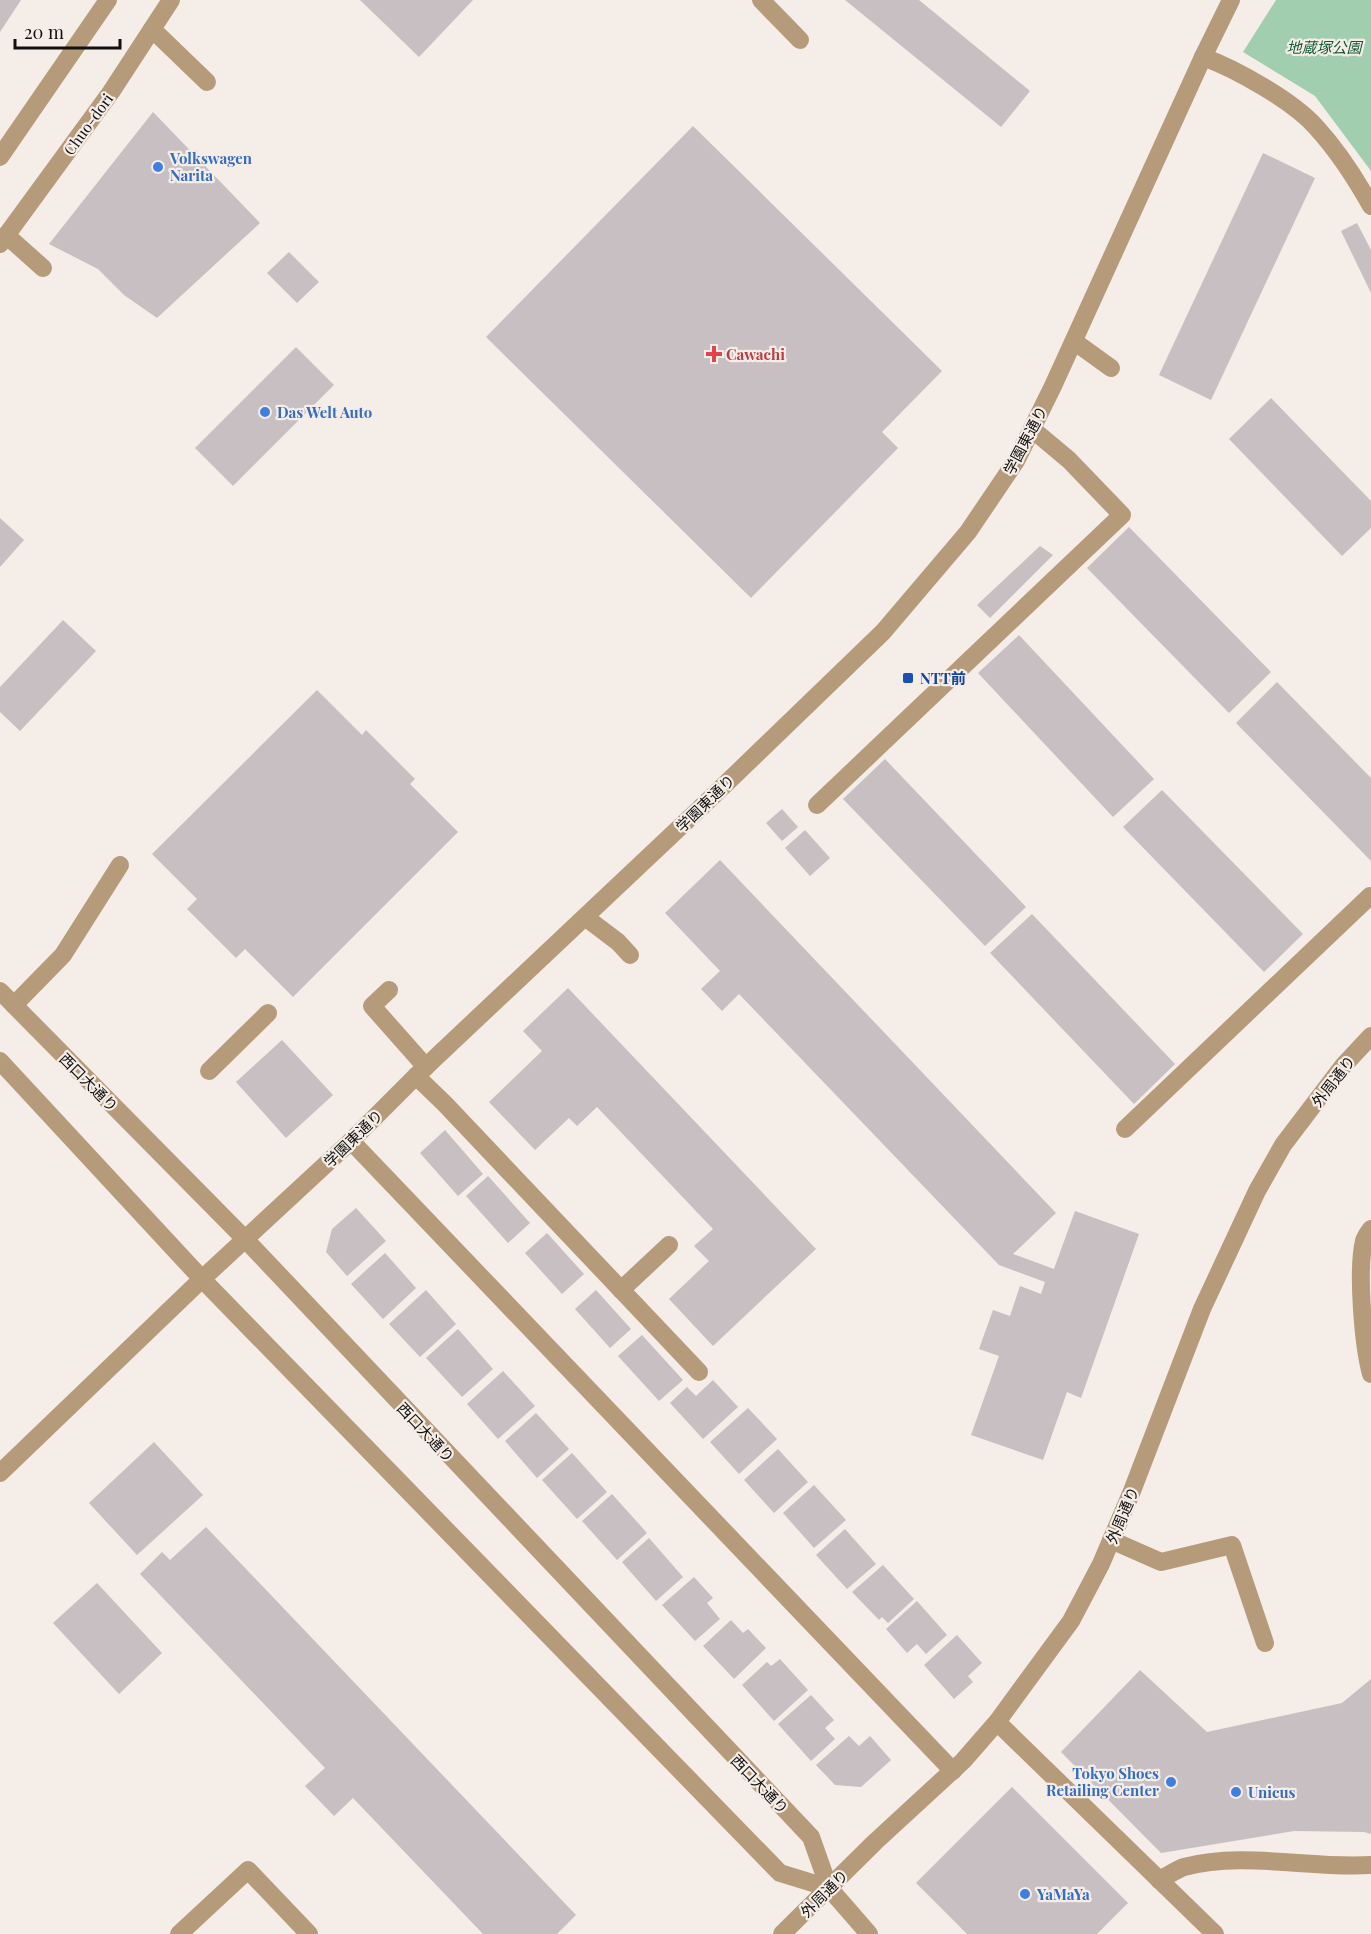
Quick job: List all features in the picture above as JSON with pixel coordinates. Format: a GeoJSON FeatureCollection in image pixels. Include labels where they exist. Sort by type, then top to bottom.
{"type":"FeatureCollection","features":[{"type":"Feature","properties":{"kind":"street"},"geometry":{"type":"LineString","coordinates":[[0,157],[108,0]]}},
{"type":"Feature","properties":{"kind":"street","name":"Chuo-dori"},"geometry":{"type":"LineString","coordinates":[[3,239],[111,92],[171,0]]}},
{"type":"Feature","properties":{"kind":"street"},"geometry":{"type":"LineString","coordinates":[[761,0],[800,40]]}},
{"type":"Feature","properties":{"kind":"street","name":"学園東通り"},"geometry":{"type":"LineString","coordinates":[[0,1473],[883,632],[968,532],[1016,461],[1032,429],[1075,342],[1203,57],[1231,0]]}},
{"type":"Feature","properties":{"kind":"street"},"geometry":{"type":"LineString","coordinates":[[152,29],[207,82]]}},
{"type":"Feature","properties":{"kind":"street"},"geometry":{"type":"LineString","coordinates":[[1203,57],[1223,64],[1291,104],[1315,125],[1370,201]]}},
{"type":"Feature","properties":{"kind":"street"},"geometry":{"type":"LineString","coordinates":[[3,239],[43,268]]}},
{"type":"Feature","properties":{"kind":"street"},"geometry":{"type":"LineString","coordinates":[[1075,342],[1111,368]]}},
{"type":"Feature","properties":{"kind":"street"},"geometry":{"type":"LineString","coordinates":[[817,805],[1122,515],[1069,460],[1032,429]]}},
{"type":"Feature","properties":{"kind":"street"},"geometry":{"type":"LineString","coordinates":[[14,1005],[63,955],[120,865]]}},
{"type":"Feature","properties":{"kind":"street"},"geometry":{"type":"LineString","coordinates":[[1125,1130],[1370,896]]}},
{"type":"Feature","properties":{"kind":"street"},"geometry":{"type":"LineString","coordinates":[[585,917],[618,942],[630,955]]}},
{"type":"Feature","properties":{"kind":"street"},"geometry":{"type":"LineString","coordinates":[[389,990],[372,1006],[445,1104],[699,1372]]}},
{"type":"Feature","properties":{"kind":"street","name":"西口大通り"},"geometry":{"type":"LineString","coordinates":[[0,991],[245,1239],[811,1837],[829,1888],[868,1934]]}},
{"type":"Feature","properties":{"kind":"street"},"geometry":{"type":"LineString","coordinates":[[209,1071],[268,1013]]}},
{"type":"Feature","properties":{"kind":"street","name":"外周通り"},"geometry":{"type":"LineString","coordinates":[[782,1934],[875,1842],[953,1771],[997,1722],[1071,1621],[1111,1540],[1202,1309],[1257,1191],[1283,1145],[1343,1066],[1371,1036]]}},
{"type":"Feature","properties":{"kind":"street"},"geometry":{"type":"LineString","coordinates":[[0,1061],[202,1279],[780,1872],[829,1888]]}},
{"type":"Feature","properties":{"kind":"street"},"geometry":{"type":"LineString","coordinates":[[351,1141],[953,1771]]}},
{"type":"Feature","properties":{"kind":"street"},"geometry":{"type":"LineString","coordinates":[[1371,1229],[1364,1239],[1362,1277],[1366,1355],[1371,1374]]}},
{"type":"Feature","properties":{"kind":"street"},"geometry":{"type":"LineString","coordinates":[[621,1290],[669,1245]]}},
{"type":"Feature","properties":{"kind":"street"},"geometry":{"type":"LineString","coordinates":[[1111,1540],[1161,1562],[1232,1545],[1265,1643]]}},
{"type":"Feature","properties":{"kind":"street"},"geometry":{"type":"LineString","coordinates":[[997,1722],[1215,1934]]}},
{"type":"Feature","properties":{"kind":"street"},"geometry":{"type":"LineString","coordinates":[[1159,1880],[1183,1868],[1237,1860],[1371,1865]]}},
{"type":"Feature","properties":{"kind":"street"},"geometry":{"type":"LineString","coordinates":[[179,1934],[248,1869],[309,1934]]}},
{"type":"Feature","properties":{"kind":"green space","name":"地蔵塚公園"},"geometry":{"type":"Polygon","coordinates":[[[1276,0],[1371,0],[1371,171],[1315,96],[1243,52],[1276,0]]]}},
{"type":"Feature","properties":{"kind":"building"},"geometry":{"type":"Polygon","coordinates":[[[0,0],[21,0],[0,32],[0,0]]]}},
{"type":"Feature","properties":{"kind":"building"},"geometry":{"type":"Polygon","coordinates":[[[360,0],[473,0],[419,57],[360,0]]]}},
{"type":"Feature","properties":{"kind":"building"},"geometry":{"type":"Polygon","coordinates":[[[845,0],[919,0],[1030,91],[1001,127],[845,0]]]}},
{"type":"Feature","properties":{"kind":"building","name":"Volkswagen Narita"},"geometry":{"type":"Polygon","coordinates":[[[153,112],[260,223],[157,318],[124,295],[98,269],[49,244],[153,112]]]}},
{"type":"Feature","properties":{"kind":"building","name":"Cawachi"},"geometry":{"type":"Polygon","coordinates":[[[693,126],[942,371],[882,432],[898,448],[751,598],[486,337],[693,126]]]}},
{"type":"Feature","properties":{"kind":"building"},"geometry":{"type":"Polygon","coordinates":[[[1263,153],[1315,178],[1211,400],[1159,375],[1263,153]]]}},
{"type":"Feature","properties":{"kind":"building"},"geometry":{"type":"Polygon","coordinates":[[[1357,223],[1371,250],[1371,293],[1341,231],[1357,223]]]}},
{"type":"Feature","properties":{"kind":"building"},"geometry":{"type":"Polygon","coordinates":[[[289,252],[319,282],[297,303],[267,273],[289,252]]]}},
{"type":"Feature","properties":{"kind":"building"},"geometry":{"type":"Polygon","coordinates":[[[296,347],[334,385],[233,486],[195,448],[296,347]]]}},
{"type":"Feature","properties":{"kind":"building"},"geometry":{"type":"Polygon","coordinates":[[[1271,398],[1371,501],[1371,528],[1342,556],[1229,439],[1271,398]]]}},
{"type":"Feature","properties":{"kind":"building"},"geometry":{"type":"Polygon","coordinates":[[[0,518],[24,540],[0,567],[0,518]]]}},
{"type":"Feature","properties":{"kind":"building"},"geometry":{"type":"Polygon","coordinates":[[[1129,527],[1271,672],[1229,713],[1087,568],[1129,527]]]}},
{"type":"Feature","properties":{"kind":"building"},"geometry":{"type":"Polygon","coordinates":[[[1040,546],[1053,555],[990,618],[977,605],[1040,546]]]}},
{"type":"Feature","properties":{"kind":"building"},"geometry":{"type":"Polygon","coordinates":[[[63,620],[96,651],[20,731],[0,712],[0,687],[63,620]]]}},
{"type":"Feature","properties":{"kind":"building"},"geometry":{"type":"Polygon","coordinates":[[[1019,635],[1154,779],[1113,817],[978,673],[1019,635]]]}},
{"type":"Feature","properties":{"kind":"building"},"geometry":{"type":"Polygon","coordinates":[[[1277,682],[1371,778],[1371,861],[1236,723],[1277,682]]]}},
{"type":"Feature","properties":{"kind":"building"},"geometry":{"type":"Polygon","coordinates":[[[317,690],[362,735],[366,730],[415,779],[410,784],[458,832],[293,997],[245,949],[236,958],[187,909],[197,899],[152,854],[317,690]]]}},
{"type":"Feature","properties":{"kind":"building"},"geometry":{"type":"Polygon","coordinates":[[[885,759],[1026,907],[985,946],[843,799],[885,759]]]}},
{"type":"Feature","properties":{"kind":"building"},"geometry":{"type":"Polygon","coordinates":[[[1162,790],[1303,934],[1264,972],[1123,827],[1162,790]]]}},
{"type":"Feature","properties":{"kind":"building"},"geometry":{"type":"Polygon","coordinates":[[[782,809],[798,827],[782,841],[766,823],[782,809]]]}},
{"type":"Feature","properties":{"kind":"building"},"geometry":{"type":"Polygon","coordinates":[[[805,830],[830,858],[810,876],[785,848],[805,830]]]}},
{"type":"Feature","properties":{"kind":"building"},"geometry":{"type":"Polygon","coordinates":[[[720,860],[1056,1213],[1013,1254],[1054,1269],[1075,1211],[1139,1234],[1081,1398],[1067,1392],[1043,1460],[971,1435],[999,1356],[979,1349],[993,1310],[1010,1316],[1020,1286],[1041,1294],[1045,1282],[999,1265],[739,994],[722,1011],[701,989],[720,971],[665,913],[720,860]]]}},
{"type":"Feature","properties":{"kind":"building"},"geometry":{"type":"Polygon","coordinates":[[[1032,914],[1175,1064],[1134,1104],[990,953],[1032,914]]]}},
{"type":"Feature","properties":{"kind":"building"},"geometry":{"type":"Polygon","coordinates":[[[568,988],[816,1249],[713,1346],[669,1299],[709,1261],[694,1246],[713,1229],[597,1107],[577,1126],[569,1118],[535,1150],[489,1102],[542,1051],[523,1031],[568,988]]]}},
{"type":"Feature","properties":{"kind":"building"},"geometry":{"type":"Polygon","coordinates":[[[282,1040],[333,1095],[286,1138],[236,1082],[282,1040]]]}},
{"type":"Feature","properties":{"kind":"building"},"geometry":{"type":"Polygon","coordinates":[[[445,1130],[483,1174],[458,1196],[420,1153],[445,1130]]]}},
{"type":"Feature","properties":{"kind":"building"},"geometry":{"type":"Polygon","coordinates":[[[488,1176],[530,1223],[508,1243],[466,1196],[488,1176]]]}},
{"type":"Feature","properties":{"kind":"building"},"geometry":{"type":"Polygon","coordinates":[[[356,1208],[386,1241],[347,1276],[326,1252],[332,1229],[356,1208]]]}},
{"type":"Feature","properties":{"kind":"building"},"geometry":{"type":"Polygon","coordinates":[[[547,1233],[584,1274],[562,1294],[525,1253],[547,1233]]]}},
{"type":"Feature","properties":{"kind":"building"},"geometry":{"type":"Polygon","coordinates":[[[385,1253],[416,1288],[383,1319],[351,1284],[385,1253]]]}},
{"type":"Feature","properties":{"kind":"building"},"geometry":{"type":"Polygon","coordinates":[[[426,1290],[456,1324],[420,1357],[389,1324],[426,1290]]]}},
{"type":"Feature","properties":{"kind":"building"},"geometry":{"type":"Polygon","coordinates":[[[596,1290],[631,1329],[610,1348],[575,1309],[596,1290]]]}},
{"type":"Feature","properties":{"kind":"building"},"geometry":{"type":"Polygon","coordinates":[[[458,1329],[493,1369],[462,1397],[426,1358],[458,1329]]]}},
{"type":"Feature","properties":{"kind":"building"},"geometry":{"type":"Polygon","coordinates":[[[642,1335],[683,1380],[659,1401],[618,1356],[642,1335]]]}},
{"type":"Feature","properties":{"kind":"building"},"geometry":{"type":"Polygon","coordinates":[[[503,1371],[535,1406],[498,1439],[467,1404],[503,1371]]]}},
{"type":"Feature","properties":{"kind":"building"},"geometry":{"type":"Polygon","coordinates":[[[713,1380],[738,1407],[703,1439],[670,1403],[687,1387],[696,1396],[713,1380]]]}},
{"type":"Feature","properties":{"kind":"building"},"geometry":{"type":"Polygon","coordinates":[[[748,1408],[777,1439],[739,1474],[710,1442],[748,1408]]]}},
{"type":"Feature","properties":{"kind":"building"},"geometry":{"type":"Polygon","coordinates":[[[536,1413],[569,1449],[537,1478],[505,1441],[536,1413]]]}},
{"type":"Feature","properties":{"kind":"building"},"geometry":{"type":"Polygon","coordinates":[[[154,1442],[203,1495],[137,1555],[89,1503],[154,1442]]]}},
{"type":"Feature","properties":{"kind":"building"},"geometry":{"type":"Polygon","coordinates":[[[778,1449],[808,1482],[774,1513],[744,1480],[778,1449]]]}},
{"type":"Feature","properties":{"kind":"building"},"geometry":{"type":"Polygon","coordinates":[[[572,1453],[607,1492],[577,1519],[542,1480],[572,1453]]]}},
{"type":"Feature","properties":{"kind":"building"},"geometry":{"type":"Polygon","coordinates":[[[814,1485],[846,1520],[814,1548],[783,1513],[814,1485]]]}},
{"type":"Feature","properties":{"kind":"building"},"geometry":{"type":"Polygon","coordinates":[[[612,1494],[647,1533],[617,1560],[582,1521],[612,1494]]]}},
{"type":"Feature","properties":{"kind":"building"},"geometry":{"type":"Polygon","coordinates":[[[206,1527],[576,1915],[557,1934],[483,1934],[353,1798],[334,1816],[305,1786],[325,1768],[140,1574],[162,1552],[170,1560],[206,1527]]]}},
{"type":"Feature","properties":{"kind":"building"},"geometry":{"type":"Polygon","coordinates":[[[845,1529],[876,1564],[847,1589],[816,1555],[845,1529]]]}},
{"type":"Feature","properties":{"kind":"building"},"geometry":{"type":"Polygon","coordinates":[[[649,1538],[683,1577],[656,1601],[622,1562],[649,1538]]]}},
{"type":"Feature","properties":{"kind":"building"},"geometry":{"type":"Polygon","coordinates":[[[883,1565],[914,1599],[888,1623],[882,1617],[879,1620],[852,1592],[883,1565]]]}},
{"type":"Feature","properties":{"kind":"building"},"geometry":{"type":"Polygon","coordinates":[[[694,1577],[713,1598],[707,1603],[720,1619],[695,1641],[662,1605],[694,1577]]]}},
{"type":"Feature","properties":{"kind":"building"},"geometry":{"type":"Polygon","coordinates":[[[97,1583],[162,1653],[119,1694],[53,1623],[97,1583]]]}},
{"type":"Feature","properties":{"kind":"building"},"geometry":{"type":"Polygon","coordinates":[[[917,1601],[947,1635],[926,1654],[917,1644],[907,1653],[886,1629],[917,1601]]]}},
{"type":"Feature","properties":{"kind":"building"},"geometry":{"type":"Polygon","coordinates":[[[731,1620],[743,1633],[748,1629],[766,1648],[734,1679],[703,1646],[731,1620]]]}},
{"type":"Feature","properties":{"kind":"building"},"geometry":{"type":"Polygon","coordinates":[[[957,1635],[982,1663],[968,1676],[973,1682],[954,1699],[924,1665],[957,1635]]]}},
{"type":"Feature","properties":{"kind":"building"},"geometry":{"type":"Polygon","coordinates":[[[780,1659],[808,1690],[774,1721],[742,1685],[767,1662],[771,1666],[780,1659]]]}},
{"type":"Feature","properties":{"kind":"building","name":"Unicus"},"geometry":{"type":"Polygon","coordinates":[[[1140,1670],[1207,1732],[1342,1703],[1371,1679],[1371,1834],[1294,1831],[1161,1853],[1061,1752],[1140,1670]]]}},
{"type":"Feature","properties":{"kind":"building"},"geometry":{"type":"Polygon","coordinates":[[[811,1695],[834,1720],[825,1728],[835,1739],[811,1761],[778,1724],[811,1695]]]}},
{"type":"Feature","properties":{"kind":"building"},"geometry":{"type":"Polygon","coordinates":[[[849,1736],[859,1746],[870,1736],[891,1760],[861,1787],[835,1785],[816,1765],[849,1736]]]}},
{"type":"Feature","properties":{"kind":"building"},"geometry":{"type":"Polygon","coordinates":[[[1012,1787],[1128,1903],[1097,1934],[967,1934],[916,1883],[1012,1787]]]}},
{"type":"Feature","properties":{"kind":"place","name":"Volkswagen Narita"},"geometry":{"type":"Point","coordinates":[158,167]}},
{"type":"Feature","properties":{"kind":"place","name":"Cawachi"},"geometry":{"type":"Point","coordinates":[714,354]}},
{"type":"Feature","properties":{"kind":"place","name":"Das Welt Auto"},"geometry":{"type":"Point","coordinates":[265,412]}},
{"type":"Feature","properties":{"kind":"place","name":"NTT前"},"geometry":{"type":"Point","coordinates":[908,678]}},
{"type":"Feature","properties":{"kind":"place","name":"Tokyo Shoes Retailing Center"},"geometry":{"type":"Point","coordinates":[1171,1782]}},
{"type":"Feature","properties":{"kind":"place","name":"Unicus"},"geometry":{"type":"Point","coordinates":[1236,1792]}},
{"type":"Feature","properties":{"kind":"place","name":"YaMaYa"},"geometry":{"type":"Point","coordinates":[1025,1894]}}]}
